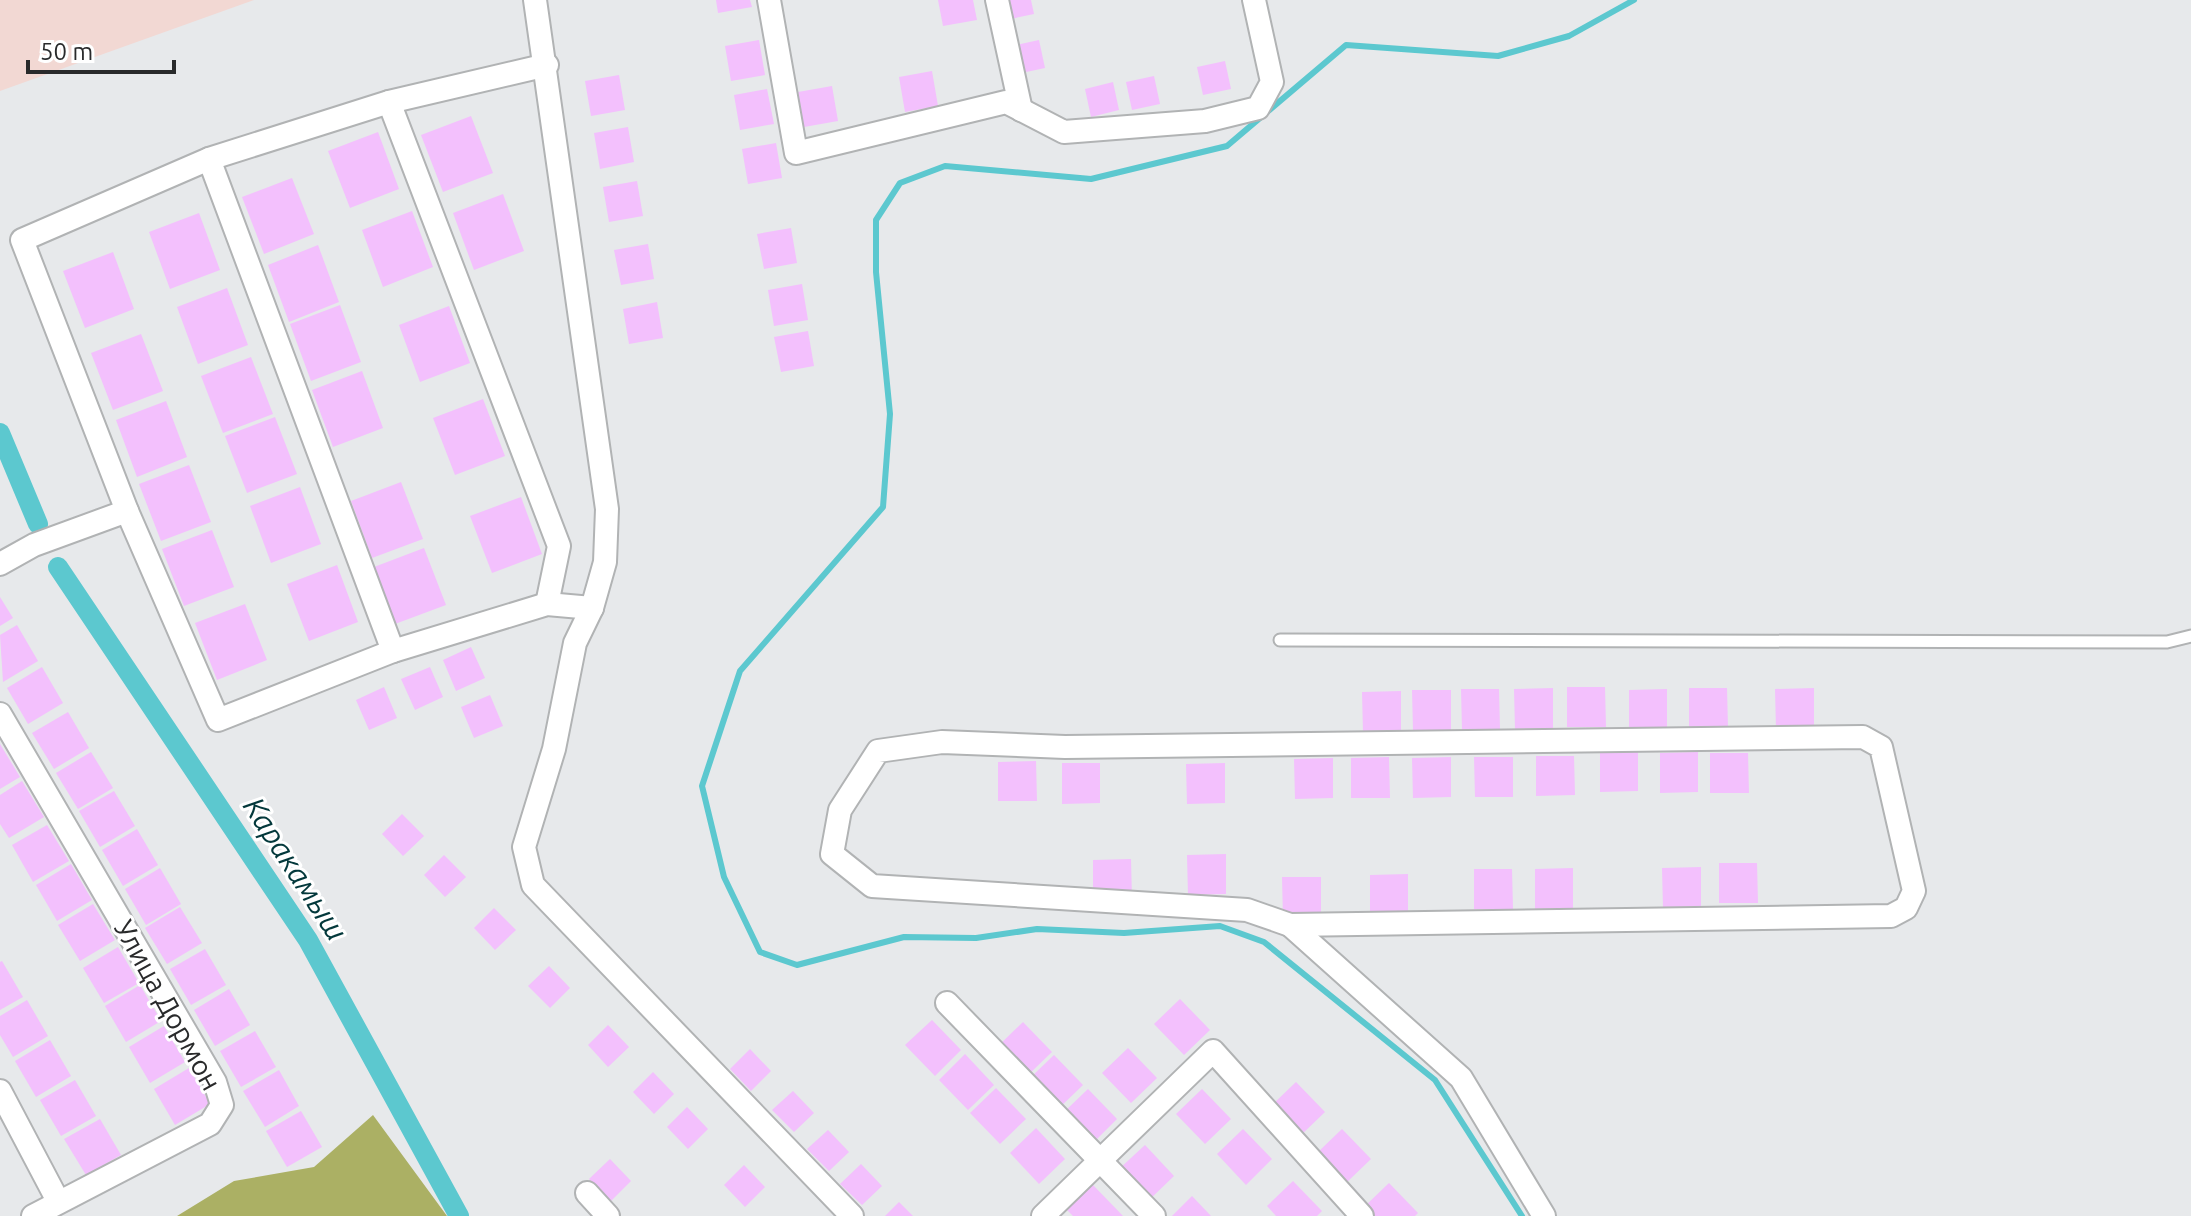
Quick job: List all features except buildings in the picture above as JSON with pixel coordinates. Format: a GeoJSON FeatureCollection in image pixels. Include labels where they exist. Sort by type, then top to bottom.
{"type":"FeatureCollection","features":[{"type":"Feature","properties":{"kind":"street"},"geometry":{"type":"LineString","coordinates":[[535,0],[547,65],[607,509],[605,562],[592,608],[575,643],[554,749],[524,847],[533,885],[852,1216]]}},
{"type":"Feature","properties":{"kind":"street"},"geometry":{"type":"LineString","coordinates":[[769,0],[796,153],[1006,102],[1064,132],[1205,121],[1258,108],[1272,82],[1254,0]]}},
{"type":"Feature","properties":{"kind":"street"},"geometry":{"type":"LineString","coordinates":[[997,0],[1021,110]]}},
{"type":"Feature","properties":{"kind":"street"},"geometry":{"type":"LineString","coordinates":[[547,65],[389,102],[209,159],[22,240],[127,511],[218,720],[393,651],[547,604],[592,608]]}},
{"type":"Feature","properties":{"kind":"street"},"geometry":{"type":"LineString","coordinates":[[389,102],[559,546],[547,604]]}},
{"type":"Feature","properties":{"kind":"street"},"geometry":{"type":"LineString","coordinates":[[209,159],[393,651]]}},
{"type":"Feature","properties":{"kind":"street"},"geometry":{"type":"LineString","coordinates":[[0,564],[34,545],[127,511]]}},
{"type":"Feature","properties":{"kind":"street","name":"Улица Дормон"},"geometry":{"type":"LineString","coordinates":[[0,714],[215,1082],[222,1105],[210,1124],[33,1216]]}},
{"type":"Feature","properties":{"kind":"street"},"geometry":{"type":"LineString","coordinates":[[1290,925],[1891,916],[1906,908],[1914,891],[1881,747],[1863,737],[1065,747],[942,742],[878,751],[840,810],[832,854],[872,886],[1247,910],[1290,925],[1461,1078],[1544,1216]]}},
{"type":"Feature","properties":{"kind":"street"},"geometry":{"type":"LineString","coordinates":[[947,1003],[1154,1216]]}},
{"type":"Feature","properties":{"kind":"street"},"geometry":{"type":"LineString","coordinates":[[1043,1216],[1213,1051],[1362,1216]]}},
{"type":"Feature","properties":{"kind":"street"},"geometry":{"type":"LineString","coordinates":[[0,1091],[58,1201]]}},
{"type":"Feature","properties":{"kind":"street"},"geometry":{"type":"LineString","coordinates":[[587,1193],[608,1216]]}},
{"type":"Feature","properties":{"kind":"lane"},"geometry":{"type":"LineString","coordinates":[[1280,640],[2167,642],[2191,636]]}},
{"type":"Feature","properties":{"kind":"shaded area"},"geometry":{"type":"Polygon","coordinates":[[[0,0],[254,0],[0,91],[0,0]]]}},
{"type":"Feature","properties":{"kind":"green space"},"geometry":{"type":"Polygon","coordinates":[[[373,1115],[447,1216],[177,1216],[234,1181],[314,1167],[373,1115]]]}},
{"type":"Feature","properties":{"kind":"waterway"},"geometry":{"type":"LineString","coordinates":[[1522,1216],[1435,1080],[1264,942],[1220,926],[1124,933],[1037,929],[976,938],[904,937],[797,965],[760,952],[724,877],[702,786],[740,671],[883,507],[890,414],[876,272],[876,220],[900,183],[945,166],[1091,179],[1227,146],[1346,45],[1498,56],[1569,36],[1634,0]]}},
{"type":"Feature","properties":{"kind":"waterway","name":"Каракамыш"},"geometry":{"type":"LineString","coordinates":[[0,433],[38,524]]}},
{"type":"Feature","properties":{"kind":"waterway","name":"Каракамыш"},"geometry":{"type":"LineString","coordinates":[[58,567],[308,940],[459,1216]]}}]}
